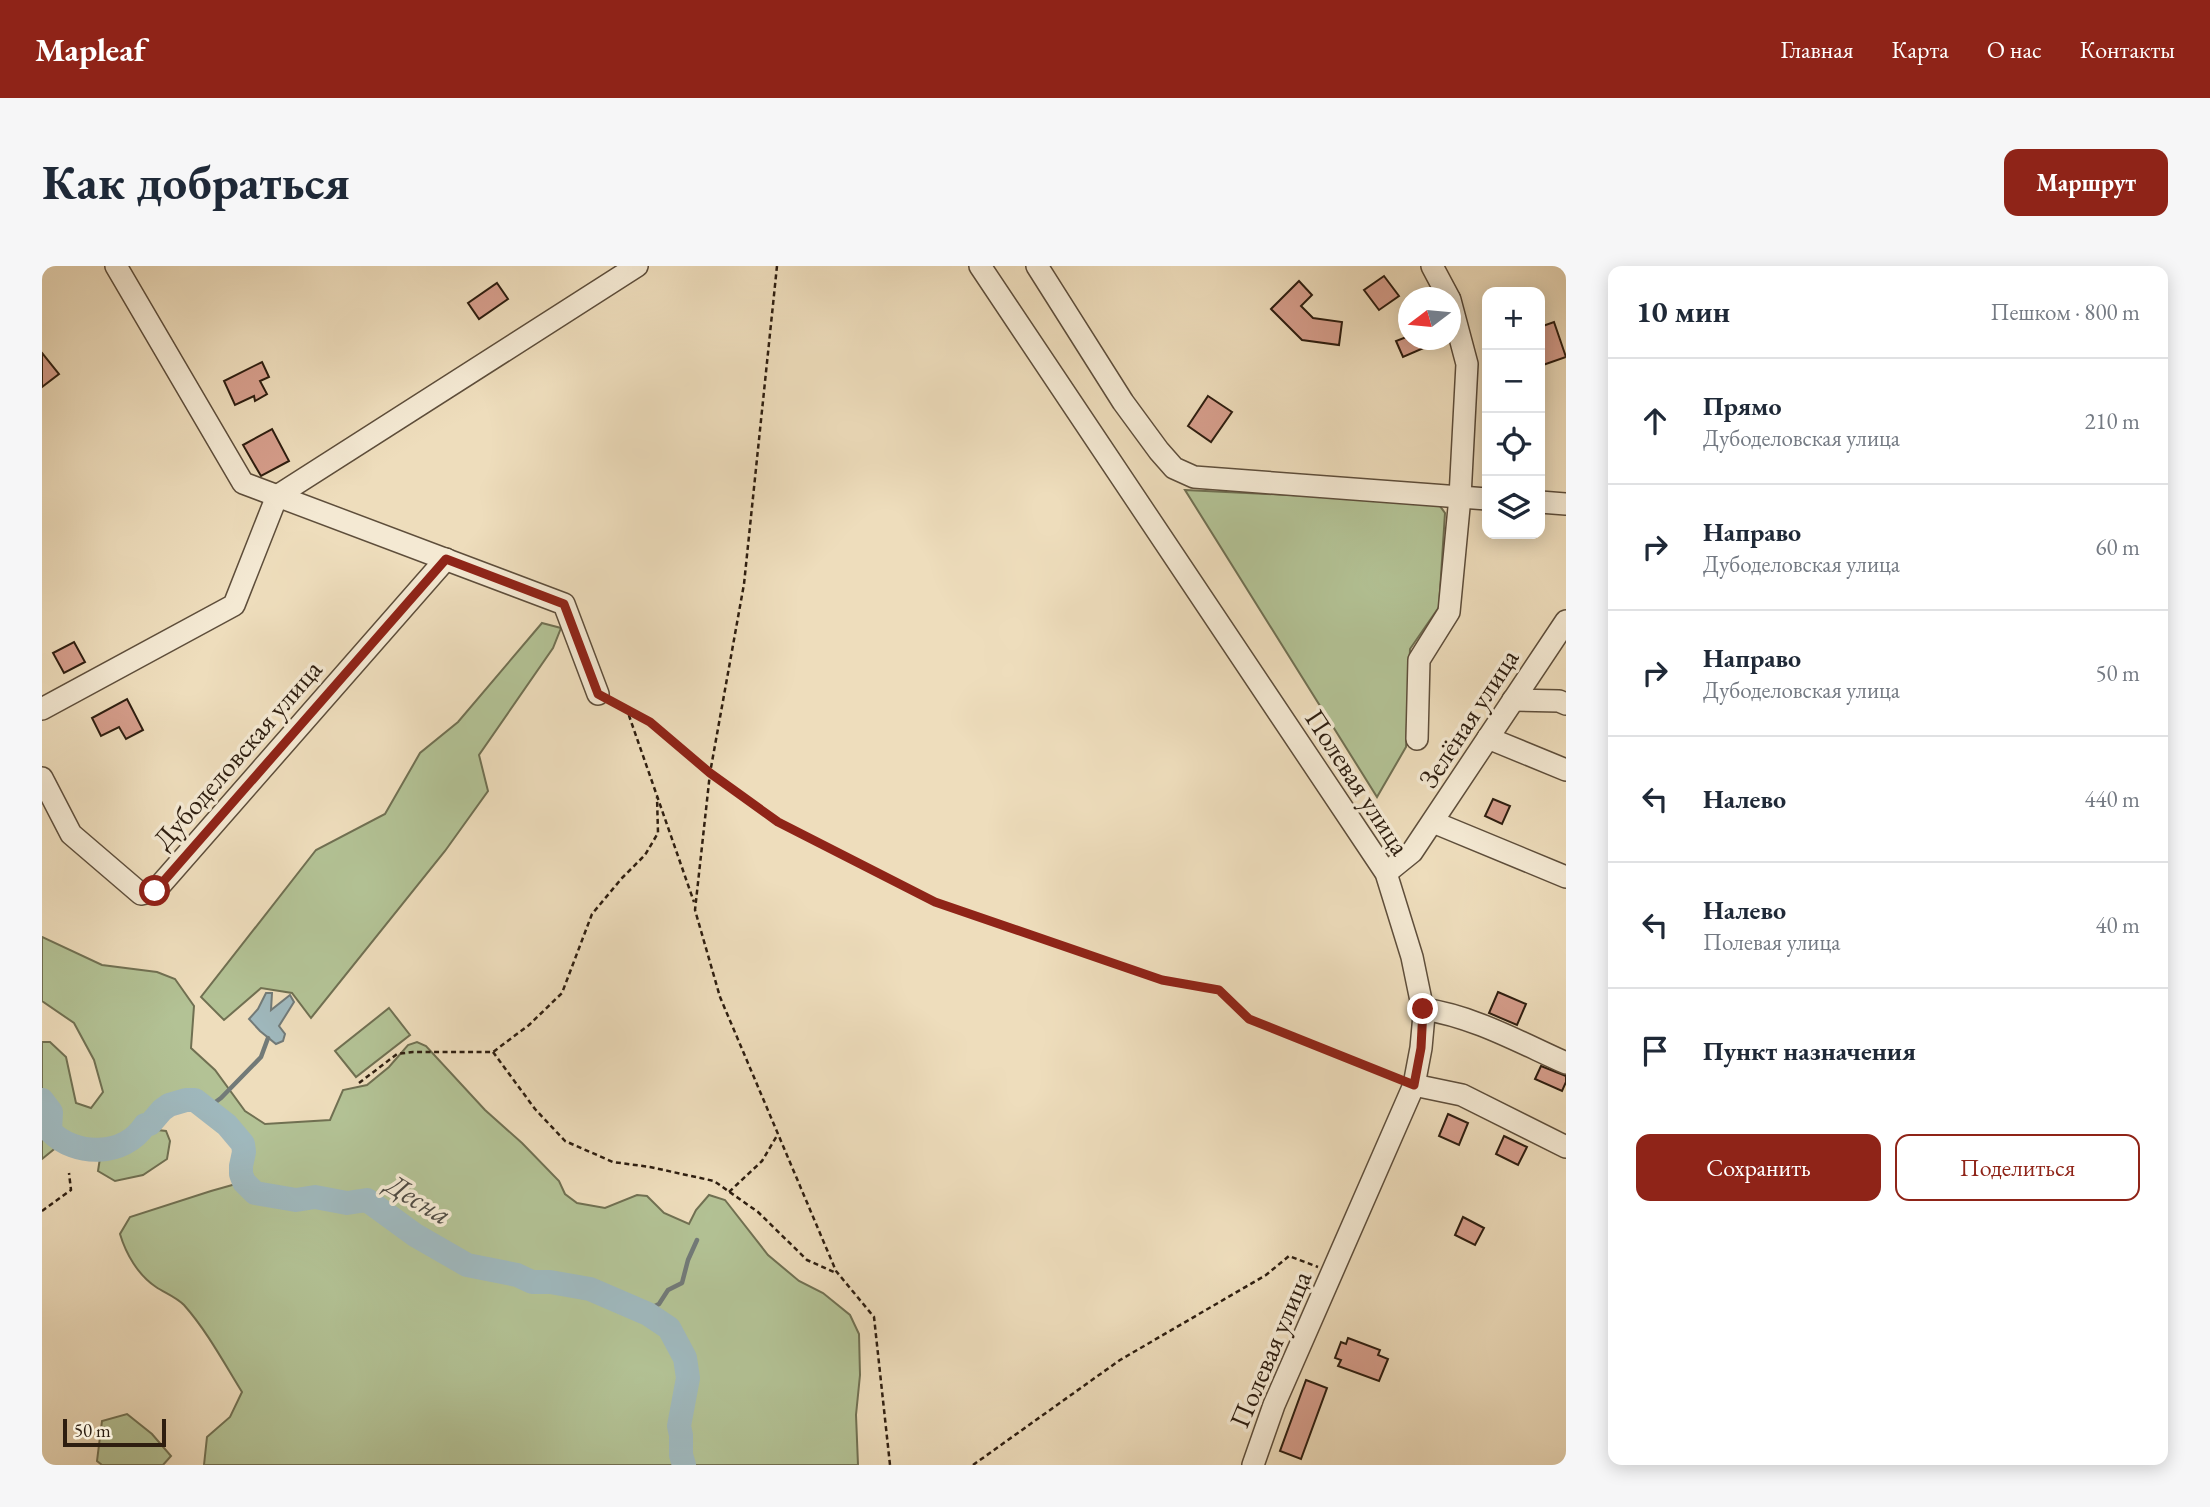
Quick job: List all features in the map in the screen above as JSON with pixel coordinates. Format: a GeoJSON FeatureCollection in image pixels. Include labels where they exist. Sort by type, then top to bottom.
{"type":"FeatureCollection","features":[{"type":"Feature","properties":{"kind":"street"},"geometry":{"type":"LineString","coordinates":[[116,266],[243,483],[564,604],[598,694]]}},
{"type":"Feature","properties":{"kind":"street"},"geometry":{"type":"LineString","coordinates":[[42,709],[234,605],[277,496],[637,266]]}},
{"type":"Feature","properties":{"kind":"street","name":"Полевая улица"},"geometry":{"type":"LineString","coordinates":[[980,266],[1386,873],[1412,957],[1423,1009],[1421,1048],[1414,1085],[1274,1405],[1254,1465]]}},
{"type":"Feature","properties":{"kind":"street"},"geometry":{"type":"LineString","coordinates":[[1037,266],[1123,402],[1158,451],[1174,468],[1194,477],[1482,499]]}},
{"type":"Feature","properties":{"kind":"street"},"geometry":{"type":"LineString","coordinates":[[1432,266],[1443,287]]}},
{"type":"Feature","properties":{"kind":"street"},"geometry":{"type":"LineString","coordinates":[[1417,739],[1419,660],[1449,612],[1460,497],[1467,364],[1461,341]]}},
{"type":"Feature","properties":{"kind":"street"},"geometry":{"type":"LineString","coordinates":[[1545,502],[1566,504]]}},
{"type":"Feature","properties":{"kind":"street","name":"Дубоделовская улица"},"geometry":{"type":"LineString","coordinates":[[42,778],[71,834],[141,894],[155,891],[446,559]]}},
{"type":"Feature","properties":{"kind":"street","name":"Зелёная улица"},"geometry":{"type":"LineString","coordinates":[[1386,873],[1412,852],[1566,621]]}},
{"type":"Feature","properties":{"kind":"street"},"geometry":{"type":"LineString","coordinates":[[1513,700],[1559,701],[1566,704]]}},
{"type":"Feature","properties":{"kind":"street"},"geometry":{"type":"LineString","coordinates":[[1488,738],[1566,770]]}},
{"type":"Feature","properties":{"kind":"street"},"geometry":{"type":"LineString","coordinates":[[1433,822],[1566,877]]}},
{"type":"Feature","properties":{"kind":"street"},"geometry":{"type":"LineString","coordinates":[[1423,1009],[1442,1012],[1467,1021],[1566,1063]]}},
{"type":"Feature","properties":{"kind":"street"},"geometry":{"type":"LineString","coordinates":[[1414,1085],[1462,1096],[1566,1147]]}},
{"type":"Feature","properties":{"kind":"path"},"geometry":{"type":"LineString","coordinates":[[778,266],[744,584],[710,773],[695,909],[720,997],[838,1273],[874,1317],[890,1465]]}},
{"type":"Feature","properties":{"kind":"path"},"geometry":{"type":"LineString","coordinates":[[598,694],[650,722],[710,773],[778,822],[935,902],[1162,980],[1219,990],[1249,1019],[1414,1085]]}},
{"type":"Feature","properties":{"kind":"path"},"geometry":{"type":"LineString","coordinates":[[626,707],[695,905]]}},
{"type":"Feature","properties":{"kind":"path"},"geometry":{"type":"LineString","coordinates":[[359,1083],[397,1054],[494,1052],[529,1025],[562,993],[592,914],[645,855],[658,833],[657,797]]}},
{"type":"Feature","properties":{"kind":"path"},"geometry":{"type":"LineString","coordinates":[[494,1052],[535,1109],[565,1141],[614,1162],[714,1181],[758,1212],[807,1260],[838,1273]]}},
{"type":"Feature","properties":{"kind":"path"},"geometry":{"type":"LineString","coordinates":[[729,1192],[762,1161],[778,1134]]}},
{"type":"Feature","properties":{"kind":"path"},"geometry":{"type":"LineString","coordinates":[[42,1211],[71,1190],[69,1172]]}},
{"type":"Feature","properties":{"kind":"path"},"geometry":{"type":"LineString","coordinates":[[973,1465],[1120,1360],[1266,1275],[1289,1256],[1332,1272]]}},
{"type":"Feature","properties":{"kind":"green space"},"geometry":{"type":"Polygon","coordinates":[[[1185,490],[1437,502],[1445,513],[1439,607],[1410,649],[1406,747],[1377,797],[1185,490]]]}},
{"type":"Feature","properties":{"kind":"green space"},"geometry":{"type":"Polygon","coordinates":[[[542,623],[561,628],[553,648],[479,755],[488,791],[445,851],[311,1018],[292,993],[261,988],[224,1020],[201,997],[316,850],[385,814],[420,753],[458,722],[542,623]]]}},
{"type":"Feature","properties":{"kind":"green space"},"geometry":{"type":"Polygon","coordinates":[[[42,937],[102,965],[157,972],[175,979],[194,1006],[191,1048],[215,1070],[245,1111],[265,1124],[330,1120],[343,1090],[367,1085],[389,1067],[408,1045],[417,1042],[426,1046],[485,1110],[559,1181],[565,1194],[577,1203],[605,1208],[637,1195],[647,1196],[664,1213],[689,1224],[696,1210],[709,1195],[725,1200],[768,1255],[799,1281],[823,1293],[850,1315],[859,1334],[860,1375],[856,1415],[858,1465],[204,1465],[207,1437],[230,1417],[242,1392],[215,1347],[181,1302],[156,1287],[138,1270],[120,1234],[130,1217],[243,1182],[243,1145],[235,1133],[215,1114],[196,1101],[186,1100],[166,1107],[136,1135],[118,1146],[96,1149],[63,1142],[42,1159],[42,1042],[50,1042],[66,1057],[76,1103],[91,1108],[103,1092],[94,1060],[74,1023],[42,1001],[42,937]]]}},
{"type":"Feature","properties":{"kind":"green space"},"geometry":{"type":"Polygon","coordinates":[[[389,1008],[410,1035],[356,1077],[335,1051],[389,1008]]]}},
{"type":"Feature","properties":{"kind":"green space"},"geometry":{"type":"Polygon","coordinates":[[[148,1129],[166,1131],[170,1141],[167,1159],[143,1175],[115,1181],[98,1171],[100,1158],[134,1145],[148,1129]]]}},
{"type":"Feature","properties":{"kind":"green space"},"geometry":{"type":"Polygon","coordinates":[[[127,1414],[152,1434],[171,1456],[163,1465],[102,1465],[97,1461],[102,1421],[127,1414]]]}},
{"type":"Feature","properties":{"kind":"water"},"geometry":{"type":"Polygon","coordinates":[[[266,993],[272,993],[271,1010],[290,995],[294,1002],[279,1026],[285,1034],[283,1041],[276,1044],[249,1019],[266,993]]]}},
{"type":"Feature","properties":{"kind":"building"},"geometry":{"type":"Polygon","coordinates":[[[1384,276],[1398,297],[1379,310],[1364,290],[1384,276]]]}},
{"type":"Feature","properties":{"kind":"building"},"geometry":{"type":"Polygon","coordinates":[[[1299,281],[1312,295],[1301,306],[1313,318],[1342,322],[1339,345],[1302,340],[1271,309],[1299,281]]]}},
{"type":"Feature","properties":{"kind":"building"},"geometry":{"type":"Polygon","coordinates":[[[497,283],[508,299],[479,319],[468,303],[497,283]]]}},
{"type":"Feature","properties":{"kind":"building"},"geometry":{"type":"Polygon","coordinates":[[[1554,322],[1566,357],[1545,364],[1545,350],[1545,325],[1554,322]]]}},
{"type":"Feature","properties":{"kind":"building"},"geometry":{"type":"Polygon","coordinates":[[[1400,350],[1419,350],[1403,357],[1400,350]]]}},
{"type":"Feature","properties":{"kind":"building"},"geometry":{"type":"Polygon","coordinates":[[[42,353],[59,374],[42,387],[42,353]]]}},
{"type":"Feature","properties":{"kind":"building"},"geometry":{"type":"Polygon","coordinates":[[[262,362],[269,377],[260,381],[267,394],[255,401],[254,396],[235,405],[224,381],[262,362]]]}},
{"type":"Feature","properties":{"kind":"building"},"geometry":{"type":"Polygon","coordinates":[[[1208,396],[1232,412],[1211,442],[1188,426],[1208,396]]]}},
{"type":"Feature","properties":{"kind":"building"},"geometry":{"type":"Polygon","coordinates":[[[272,429],[289,461],[261,476],[243,445],[272,429]]]}},
{"type":"Feature","properties":{"kind":"building"},"geometry":{"type":"Polygon","coordinates":[[[74,642],[85,662],[64,673],[53,653],[74,642]]]}},
{"type":"Feature","properties":{"kind":"building"},"geometry":{"type":"Polygon","coordinates":[[[127,699],[143,730],[126,739],[119,727],[101,736],[92,718],[127,699]]]}},
{"type":"Feature","properties":{"kind":"building"},"geometry":{"type":"Polygon","coordinates":[[[1493,799],[1510,806],[1502,824],[1485,816],[1493,799]]]}},
{"type":"Feature","properties":{"kind":"building"},"geometry":{"type":"Polygon","coordinates":[[[1498,992],[1526,1004],[1517,1025],[1489,1013],[1498,992]]]}},
{"type":"Feature","properties":{"kind":"building"},"geometry":{"type":"Polygon","coordinates":[[[1541,1066],[1566,1076],[1562,1091],[1535,1079],[1541,1066]]]}},
{"type":"Feature","properties":{"kind":"building"},"geometry":{"type":"Polygon","coordinates":[[[1448,1114],[1468,1123],[1459,1145],[1439,1136],[1448,1114]]]}},
{"type":"Feature","properties":{"kind":"building"},"geometry":{"type":"Polygon","coordinates":[[[1504,1136],[1527,1147],[1518,1165],[1496,1154],[1504,1136]]]}},
{"type":"Feature","properties":{"kind":"building"},"geometry":{"type":"Polygon","coordinates":[[[1463,1217],[1484,1228],[1475,1245],[1455,1235],[1463,1217]]]}},
{"type":"Feature","properties":{"kind":"building"},"geometry":{"type":"Polygon","coordinates":[[[1348,1338],[1380,1350],[1378,1355],[1388,1359],[1379,1381],[1338,1366],[1341,1360],[1335,1358],[1341,1342],[1346,1344],[1348,1338]]]}},
{"type":"Feature","properties":{"kind":"building"},"geometry":{"type":"Polygon","coordinates":[[[1306,1380],[1327,1388],[1301,1459],[1280,1451],[1306,1380]]]}},
{"type":"Feature","properties":{"kind":"waterway"},"geometry":{"type":"LineString","coordinates":[[206,1109],[221,1098],[261,1057],[268,1038]]}},
{"type":"Feature","properties":{"kind":"waterway","name":"Десна"},"geometry":{"type":"LineString","coordinates":[[42,1100],[51,1112],[50,1131],[60,1140],[72,1146],[99,1150],[112,1148],[136,1136],[169,1105],[195,1100],[227,1125],[243,1144],[241,1174],[244,1182],[255,1193],[296,1200],[315,1197],[347,1203],[367,1200],[415,1235],[467,1265],[517,1275],[532,1282],[550,1282],[590,1289],[648,1314],[669,1328],[685,1358],[688,1378],[679,1426],[684,1465]]}},
{"type":"Feature","properties":{"kind":"waterway"},"geometry":{"type":"LineString","coordinates":[[643,1312],[659,1304],[668,1290],[682,1283],[697,1240]]}},
{"type":"Feature","properties":{"kind":"route"},"geometry":{"type":"LineString","coordinates":[[155,891],[446,559],[564,604],[598,694],[650,722],[710,773],[778,822],[935,902],[1162,980],[1219,990],[1249,1019],[1414,1085],[1421,1048],[1423,1009]]}}]}
